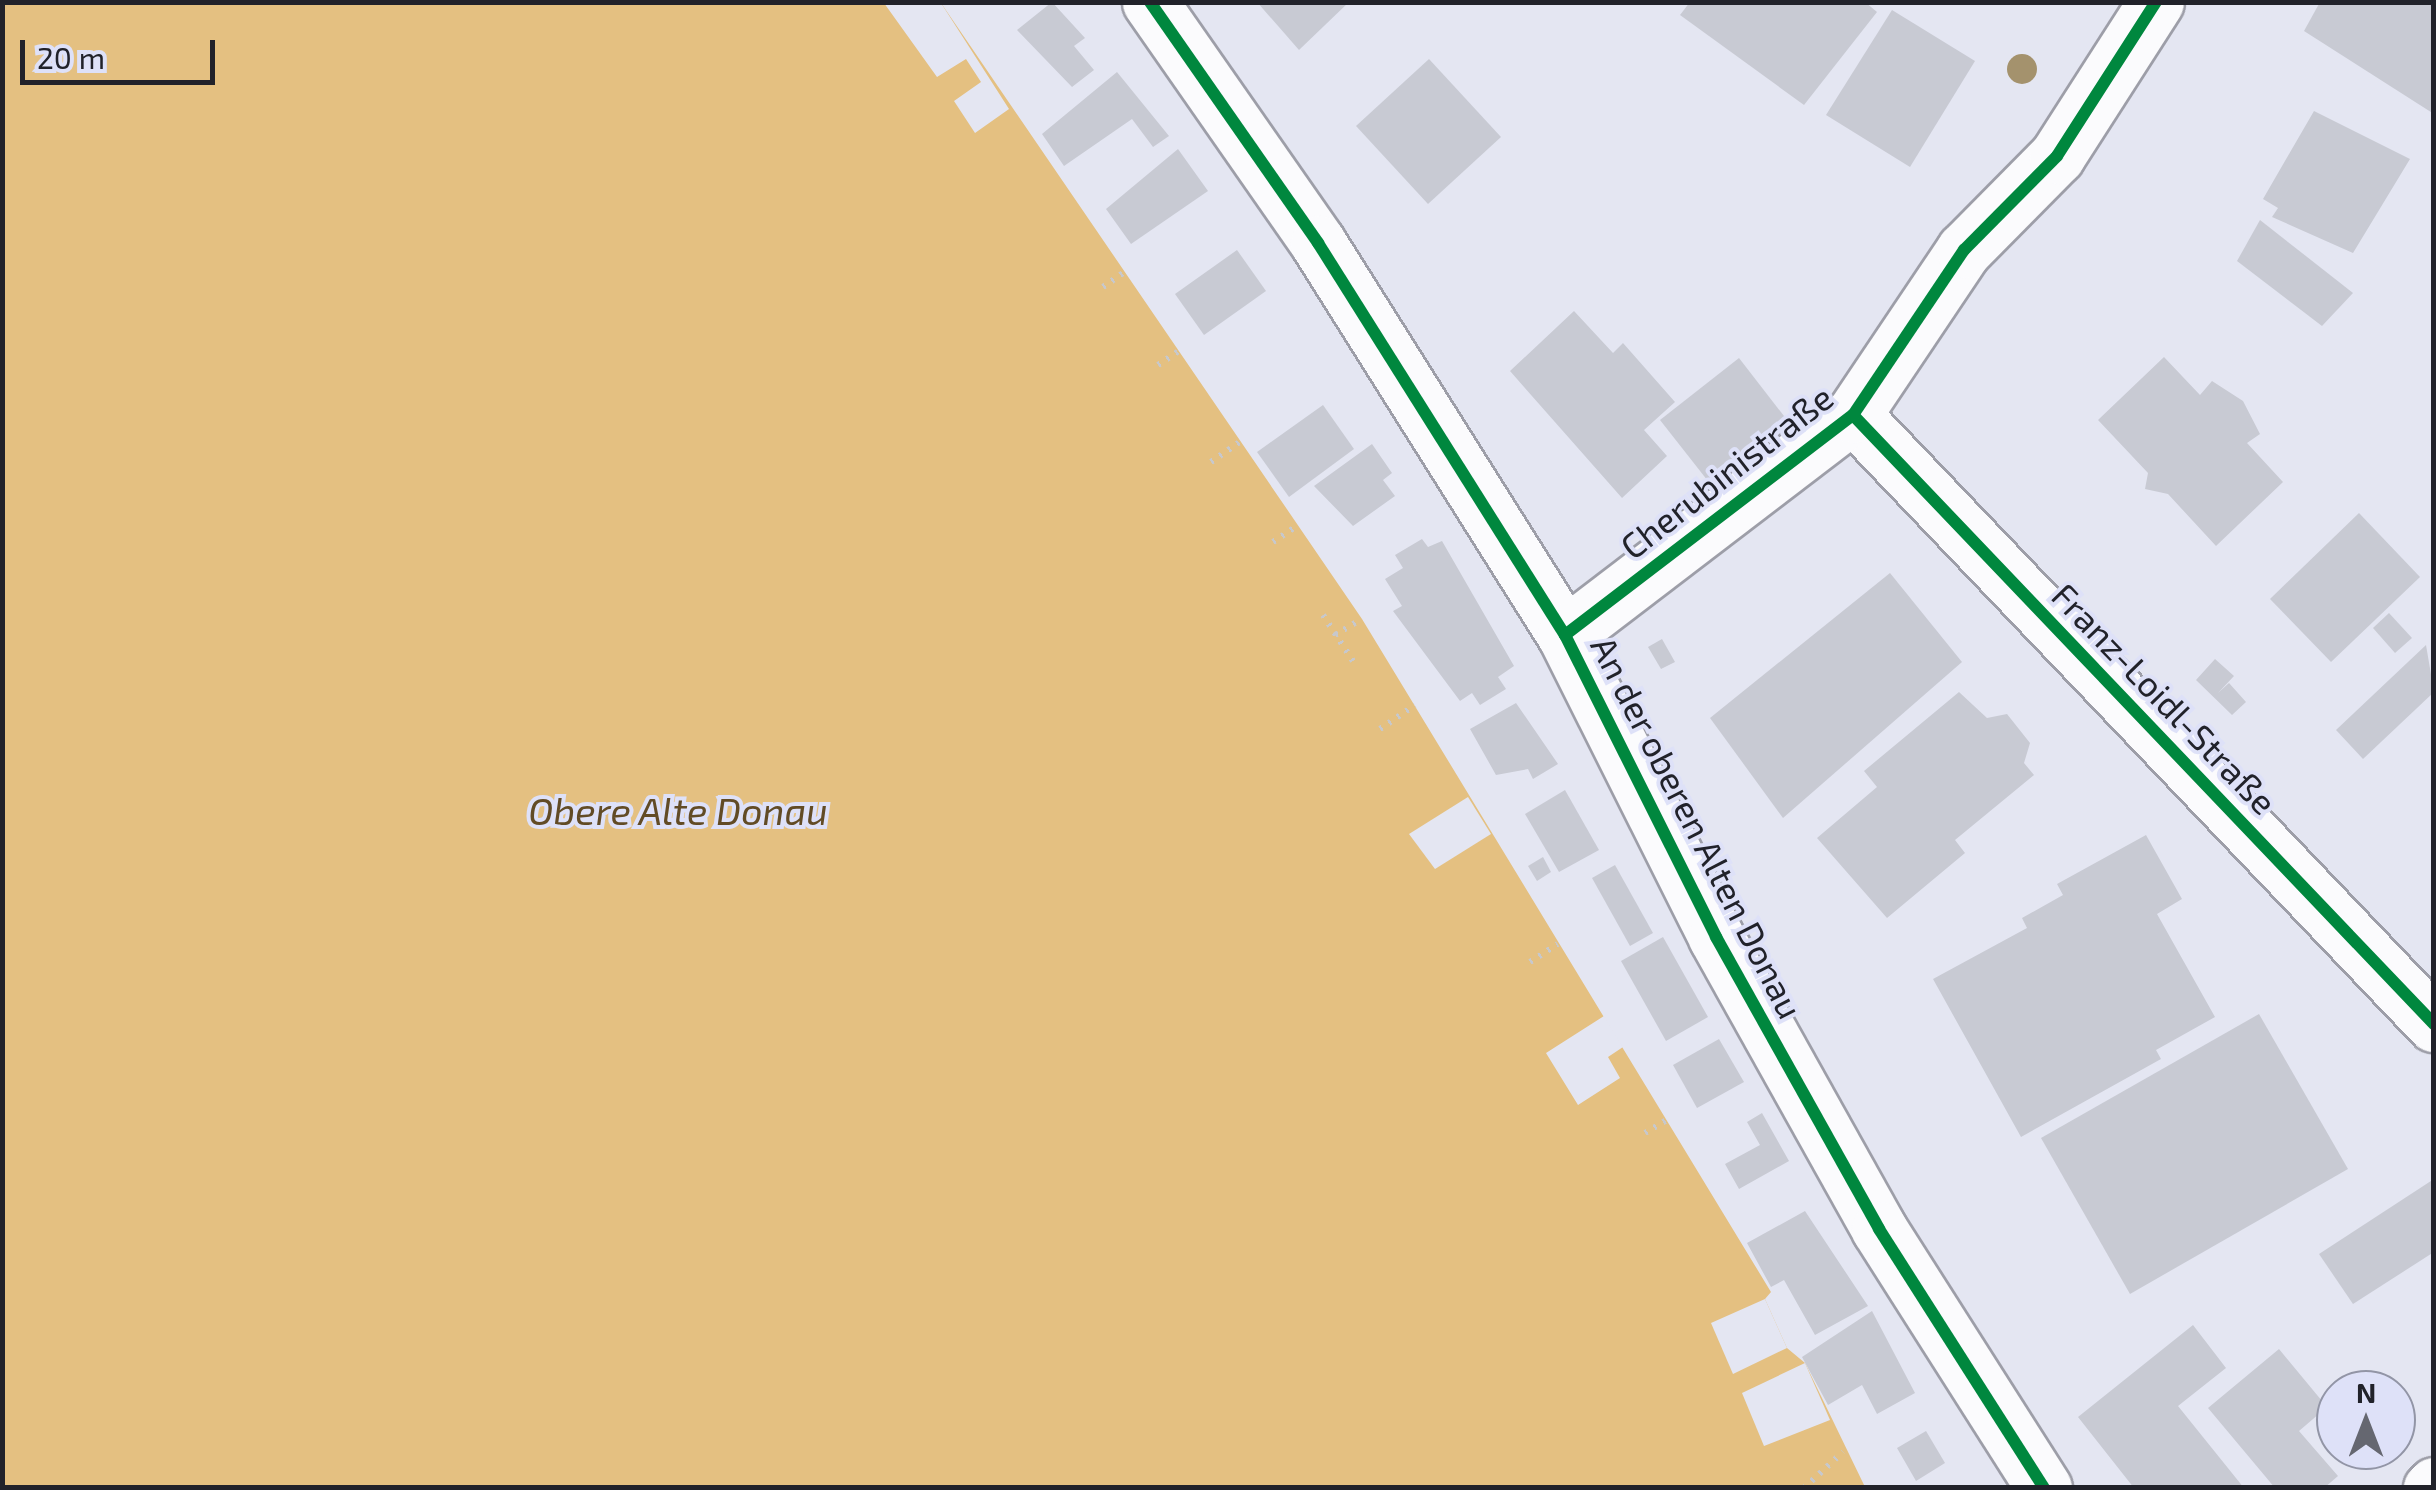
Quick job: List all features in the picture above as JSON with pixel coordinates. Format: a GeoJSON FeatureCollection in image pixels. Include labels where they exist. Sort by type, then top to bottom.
{"type":"FeatureCollection","features":[{"type":"Feature","properties":{"kind":"street","name":"An der oberen Alten Donau"},"geometry":{"type":"LineString","coordinates":[[1150,2],[1318,243],[1565,635],[1716,937],[1879,1229],[2044,1488]]}},
{"type":"Feature","properties":{"kind":"street","name":"Cherubinistraße"},"geometry":{"type":"LineString","coordinates":[[1565,635],[1853,414],[1964,250],[2057,156],[2156,2]]}},
{"type":"Feature","properties":{"kind":"street","name":"Franz-Loidl-Straße"},"geometry":{"type":"LineString","coordinates":[[1853,414],[2434,1024]]}},
{"type":"Feature","properties":{"kind":"path"},"geometry":{"type":"LineString","coordinates":[[1103,287],[1126,271]]}},
{"type":"Feature","properties":{"kind":"path"},"geometry":{"type":"LineString","coordinates":[[1158,365],[1182,349]]}},
{"type":"Feature","properties":{"kind":"path"},"geometry":{"type":"LineString","coordinates":[[1211,462],[1242,440]]}},
{"type":"Feature","properties":{"kind":"path"},"geometry":{"type":"LineString","coordinates":[[1274,542],[1298,525]]}},
{"type":"Feature","properties":{"kind":"path"},"geometry":{"type":"LineString","coordinates":[[1323,616],[1353,661]]}},
{"type":"Feature","properties":{"kind":"path"},"geometry":{"type":"LineString","coordinates":[[1336,635],[1362,619]]}},
{"type":"Feature","properties":{"kind":"path"},"geometry":{"type":"LineString","coordinates":[[1380,729],[1415,705]]}},
{"type":"Feature","properties":{"kind":"path"},"geometry":{"type":"LineString","coordinates":[[1530,962],[1558,944]]}},
{"type":"Feature","properties":{"kind":"path"},"geometry":{"type":"LineString","coordinates":[[1645,1133],[1667,1120]]}},
{"type":"Feature","properties":{"kind":"path"},"geometry":{"type":"LineString","coordinates":[[1804,1488],[1844,1452]]}},
{"type":"Feature","properties":{"kind":"water","name":"Obere Alte Donau"},"geometry":{"type":"Polygon","coordinates":[[[3,2],[941,3],[1362,619],[1771,1292],[1765,1299],[1787,1348],[1805,1363],[1865,1487],[3,1488],[3,2]]]}},
{"type":"Feature","properties":{"kind":"pier"},"geometry":{"type":"Polygon","coordinates":[[[884,3],[941,3],[1009,109],[975,133],[954,101],[981,82],[966,59],[937,77],[884,3]]]}},
{"type":"Feature","properties":{"kind":"pier"},"geometry":{"type":"Polygon","coordinates":[[[1468,797],[1491,834],[1435,869],[1409,834],[1468,797]]]}},
{"type":"Feature","properties":{"kind":"pier"},"geometry":{"type":"Polygon","coordinates":[[[1604,1016],[1623,1047],[1608,1057],[1620,1078],[1578,1105],[1546,1053],[1604,1016]]]}},
{"type":"Feature","properties":{"kind":"pier"},"geometry":{"type":"Polygon","coordinates":[[[1765,1299],[1787,1348],[1733,1374],[1711,1323],[1765,1299]]]}},
{"type":"Feature","properties":{"kind":"pier"},"geometry":{"type":"Polygon","coordinates":[[[1805,1363],[1830,1420],[1764,1446],[1742,1393],[1805,1363]]]}},
{"type":"Feature","properties":{"kind":"building"},"geometry":{"type":"Polygon","coordinates":[[[1052,2],[1085,38],[1074,46],[1094,70],[1072,87],[1017,30],[1052,2]]]}},
{"type":"Feature","properties":{"kind":"building"},"geometry":{"type":"Polygon","coordinates":[[[1257,2],[1349,2],[1299,50],[1257,2]]]}},
{"type":"Feature","properties":{"kind":"building"},"geometry":{"type":"Polygon","coordinates":[[[1690,2],[1865,2],[1877,12],[1804,105],[1680,15],[1690,2]]]}},
{"type":"Feature","properties":{"kind":"building"},"geometry":{"type":"Polygon","coordinates":[[[2320,2],[2434,2],[2434,114],[2304,31],[2320,2]]]}},
{"type":"Feature","properties":{"kind":"building"},"geometry":{"type":"Polygon","coordinates":[[[1892,10],[1975,61],[1910,167],[1826,115],[1892,10]]]}},
{"type":"Feature","properties":{"kind":"building"},"geometry":{"type":"Polygon","coordinates":[[[1429,59],[1501,137],[1428,204],[1356,126],[1429,59]]]}},
{"type":"Feature","properties":{"kind":"building"},"geometry":{"type":"Polygon","coordinates":[[[1117,72],[1169,136],[1153,147],[1132,119],[1064,166],[1042,134],[1117,72]]]}},
{"type":"Feature","properties":{"kind":"building"},"geometry":{"type":"Polygon","coordinates":[[[2314,111],[2410,159],[2353,253],[2272,217],[2278,208],[2263,199],[2314,111]]]}},
{"type":"Feature","properties":{"kind":"building"},"geometry":{"type":"Polygon","coordinates":[[[1178,149],[1208,191],[1131,244],[1106,209],[1178,149]]]}},
{"type":"Feature","properties":{"kind":"building"},"geometry":{"type":"Polygon","coordinates":[[[2260,220],[2353,293],[2322,326],[2237,261],[2260,220]]]}},
{"type":"Feature","properties":{"kind":"building"},"geometry":{"type":"Polygon","coordinates":[[[1237,250],[1266,291],[1204,335],[1175,294],[1237,250]]]}},
{"type":"Feature","properties":{"kind":"building"},"geometry":{"type":"Polygon","coordinates":[[[1574,311],[1613,353],[1623,343],[1675,402],[1644,430],[1667,456],[1622,498],[1510,371],[1574,311]]]}},
{"type":"Feature","properties":{"kind":"building"},"geometry":{"type":"Polygon","coordinates":[[[2164,357],[2200,395],[2212,381],[2243,401],[2260,434],[2247,443],[2283,482],[2216,546],[2168,494],[2145,489],[2148,473],[2098,420],[2164,357]]]}},
{"type":"Feature","properties":{"kind":"building"},"geometry":{"type":"Polygon","coordinates":[[[1739,358],[1794,429],[1715,490],[1660,420],[1739,358]]]}},
{"type":"Feature","properties":{"kind":"building"},"geometry":{"type":"Polygon","coordinates":[[[1323,405],[1354,449],[1289,497],[1257,452],[1323,405]]]}},
{"type":"Feature","properties":{"kind":"building"},"geometry":{"type":"Polygon","coordinates":[[[1372,444],[1392,473],[1383,480],[1395,496],[1353,526],[1314,486],[1372,444]]]}},
{"type":"Feature","properties":{"kind":"building"},"geometry":{"type":"Polygon","coordinates":[[[2359,513],[2420,577],[2331,662],[2270,599],[2359,513]]]}},
{"type":"Feature","properties":{"kind":"building"},"geometry":{"type":"Polygon","coordinates":[[[1422,539],[1428,547],[1442,541],[1514,666],[1498,677],[1506,689],[1480,705],[1472,693],[1460,701],[1393,611],[1402,606],[1385,579],[1403,568],[1395,555],[1422,539]]]}},
{"type":"Feature","properties":{"kind":"building"},"geometry":{"type":"Polygon","coordinates":[[[1890,573],[1962,662],[1783,818],[1710,718],[1890,573]]]}},
{"type":"Feature","properties":{"kind":"building"},"geometry":{"type":"Polygon","coordinates":[[[2389,613],[2412,638],[2395,653],[2373,628],[2389,613]]]}},
{"type":"Feature","properties":{"kind":"building"},"geometry":{"type":"Polygon","coordinates":[[[1662,639],[1675,662],[1661,669],[1648,647],[1662,639]]]}},
{"type":"Feature","properties":{"kind":"building"},"geometry":{"type":"Polygon","coordinates":[[[2426,645],[2434,692],[2363,759],[2336,730],[2426,645]]]}},
{"type":"Feature","properties":{"kind":"building"},"geometry":{"type":"Polygon","coordinates":[[[2215,659],[2234,676],[2218,693],[2229,683],[2246,702],[2232,715],[2196,680],[2215,659]]]}},
{"type":"Feature","properties":{"kind":"building"},"geometry":{"type":"Polygon","coordinates":[[[1959,692],[1987,718],[2007,714],[2030,743],[2024,763],[2034,775],[1955,840],[1965,853],[1887,918],[1817,838],[1877,787],[1864,771],[1959,692]]]}},
{"type":"Feature","properties":{"kind":"building"},"geometry":{"type":"Polygon","coordinates":[[[1516,703],[1558,764],[1533,779],[1528,769],[1496,775],[1470,729],[1516,703]]]}},
{"type":"Feature","properties":{"kind":"building"},"geometry":{"type":"Polygon","coordinates":[[[1565,790],[1599,850],[1559,872],[1525,814],[1565,790]]]}},
{"type":"Feature","properties":{"kind":"building"},"geometry":{"type":"Polygon","coordinates":[[[2146,835],[2182,899],[2157,914],[2215,1017],[2156,1050],[2161,1059],[2021,1137],[1933,979],[2027,928],[2022,918],[2063,895],[2057,884],[2146,835]]]}},
{"type":"Feature","properties":{"kind":"building"},"geometry":{"type":"Polygon","coordinates":[[[1543,857],[1551,872],[1537,881],[1528,866],[1543,857]]]}},
{"type":"Feature","properties":{"kind":"building"},"geometry":{"type":"Polygon","coordinates":[[[1615,865],[1653,933],[1630,946],[1592,878],[1615,865]]]}},
{"type":"Feature","properties":{"kind":"building"},"geometry":{"type":"Polygon","coordinates":[[[1663,937],[1708,1017],[1666,1041],[1621,961],[1663,937]]]}},
{"type":"Feature","properties":{"kind":"building"},"geometry":{"type":"Polygon","coordinates":[[[2259,1014],[2348,1169],[2130,1294],[2041,1138],[2259,1014]]]}},
{"type":"Feature","properties":{"kind":"building"},"geometry":{"type":"Polygon","coordinates":[[[1719,1039],[1744,1082],[1697,1108],[1673,1065],[1719,1039]]]}},
{"type":"Feature","properties":{"kind":"building"},"geometry":{"type":"Polygon","coordinates":[[[1762,1113],[1789,1161],[1739,1189],[1725,1164],[1760,1145],[1747,1122],[1762,1113]]]}},
{"type":"Feature","properties":{"kind":"building"},"geometry":{"type":"Polygon","coordinates":[[[2434,1179],[2434,1252],[2353,1304],[2319,1254],[2434,1179]]]}},
{"type":"Feature","properties":{"kind":"building"},"geometry":{"type":"Polygon","coordinates":[[[1805,1211],[1868,1306],[1815,1335],[1784,1280],[1771,1287],[1747,1243],[1805,1211]]]}},
{"type":"Feature","properties":{"kind":"building"},"geometry":{"type":"Polygon","coordinates":[[[1872,1311],[1915,1393],[1877,1414],[1862,1385],[1828,1405],[1802,1357],[1872,1311]]]}},
{"type":"Feature","properties":{"kind":"building"},"geometry":{"type":"Polygon","coordinates":[[[2193,1325],[2226,1368],[2178,1406],[2244,1488],[2134,1488],[2078,1417],[2193,1325]]]}},
{"type":"Feature","properties":{"kind":"building"},"geometry":{"type":"Polygon","coordinates":[[[2279,1349],[2316,1394],[2316,1416],[2299,1431],[2316,1451],[2316,1470],[2333,1470],[2338,1476],[2324,1488],[2275,1488],[2208,1408],[2279,1349]]]}},
{"type":"Feature","properties":{"kind":"building"},"geometry":{"type":"Polygon","coordinates":[[[1926,1431],[1945,1463],[1916,1481],[1897,1448],[1926,1431]]]}},
{"type":"Feature","properties":{"kind":"cycle path"},"geometry":{"type":"LineString","coordinates":[[1150,2],[1318,243],[1565,635],[1716,937],[1879,1229],[2044,1488]]}},
{"type":"Feature","properties":{"kind":"cycle path"},"geometry":{"type":"LineString","coordinates":[[1565,635],[1853,415],[1964,250],[2057,156],[2156,2]]}},
{"type":"Feature","properties":{"kind":"cycle path"},"geometry":{"type":"LineString","coordinates":[[1853,415],[2434,1024]]}}]}
